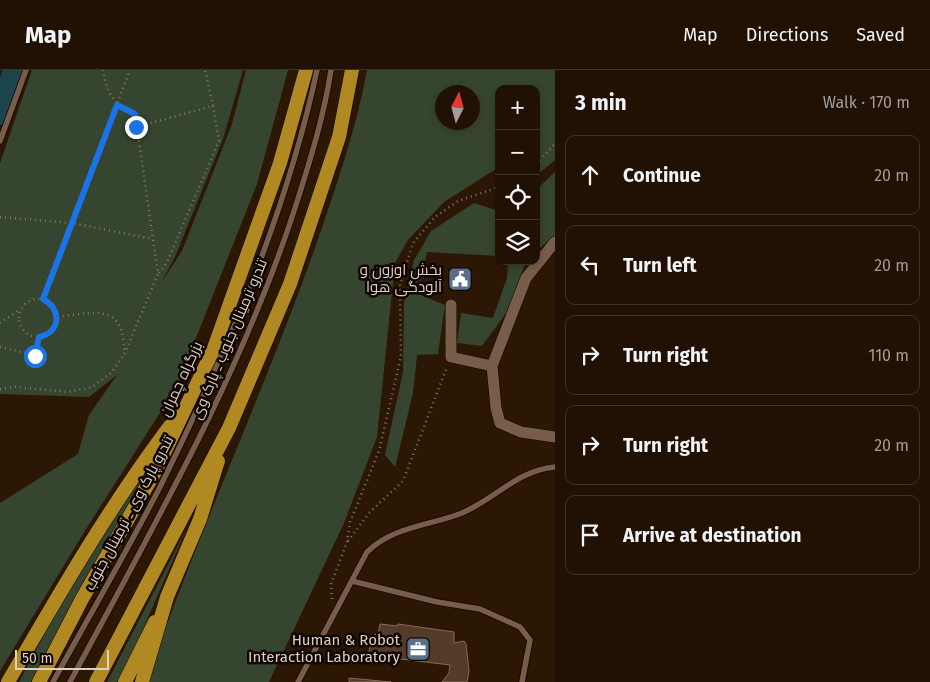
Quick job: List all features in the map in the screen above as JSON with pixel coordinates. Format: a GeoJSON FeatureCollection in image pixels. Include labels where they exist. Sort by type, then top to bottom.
{"type":"FeatureCollection","features":[{"type":"Feature","properties":{"kind":"highway","name":"بزرگراه چمران"},"geometry":{"type":"LineString","coordinates":[[39,682],[82,599],[155,472],[214,348],[280,163],[302,87],[304,70]]}},
{"type":"Feature","properties":{"kind":"highway"},"geometry":{"type":"LineString","coordinates":[[96,682],[228,428],[290,284],[318,205],[339,137],[352,70]]}},
{"type":"Feature","properties":{"kind":"highway"},"geometry":{"type":"LineString","coordinates":[[8,682],[90,541],[141,465],[187,403]]}},
{"type":"Feature","properties":{"kind":"highway"},"geometry":{"type":"LineString","coordinates":[[125,682],[167,597],[200,519],[228,428]]}},
{"type":"Feature","properties":{"kind":"highway"},"geometry":{"type":"LineString","coordinates":[[142,682],[167,597]]}},
{"type":"Feature","properties":{"kind":"street"},"geometry":{"type":"LineString","coordinates":[[555,242],[526,278],[492,366],[496,408],[500,423],[521,432],[555,437]]}},
{"type":"Feature","properties":{"kind":"street"},"geometry":{"type":"LineString","coordinates":[[451,305],[451,357],[492,366]]}},
{"type":"Feature","properties":{"kind":"lane"},"geometry":{"type":"LineString","coordinates":[[0,140],[26,70]]}},
{"type":"Feature","properties":{"kind":"lane","name":"تندرو پارک وی ـ ترمینال جنوب"},"geometry":{"type":"LineString","coordinates":[[53,682],[161,484],[220,360],[253,281],[284,198],[317,70]]}},
{"type":"Feature","properties":{"kind":"lane","name":"تندرو ترمینال جنوب ـ پارک وی"},"geometry":{"type":"LineString","coordinates":[[70,682],[193,452],[251,328],[286,237],[313,150],[331,70]]}},
{"type":"Feature","properties":{"kind":"lane"},"geometry":{"type":"LineString","coordinates":[[298,682],[367,552],[379,540],[413,526],[462,512],[530,472],[555,467]]}},
{"type":"Feature","properties":{"kind":"lane"},"geometry":{"type":"LineString","coordinates":[[352,581],[437,602],[480,609],[520,627],[530,640],[522,682]]}},
{"type":"Feature","properties":{"kind":"path"},"geometry":{"type":"LineString","coordinates":[[103,70],[105,84],[117,105],[135,114],[158,274]]}},
{"type":"Feature","properties":{"kind":"path"},"geometry":{"type":"LineString","coordinates":[[43,299],[130,70]]}},
{"type":"Feature","properties":{"kind":"path"},"geometry":{"type":"LineString","coordinates":[[0,389],[15,387],[68,392],[92,387],[112,373],[124,355],[158,274],[167,262],[219,141],[205,70]]}},
{"type":"Feature","properties":{"kind":"path"},"geometry":{"type":"LineString","coordinates":[[136,127],[213,106]]}},
{"type":"Feature","properties":{"kind":"path"},"geometry":{"type":"LineString","coordinates":[[540,160],[555,144]]}},
{"type":"Feature","properties":{"kind":"path"},"geometry":{"type":"LineString","coordinates":[[333,615],[331,584],[347,542],[350,522],[379,451],[401,356],[400,284],[413,243],[435,217],[458,201],[495,188]]}},
{"type":"Feature","properties":{"kind":"path"},"geometry":{"type":"LineString","coordinates":[[0,217],[72,222],[153,239]]}},
{"type":"Feature","properties":{"kind":"path"},"geometry":{"type":"LineString","coordinates":[[0,323],[30,300],[43,299],[53,306],[57,317],[54,329],[39,337],[26,334],[18,316],[20,309]]}},
{"type":"Feature","properties":{"kind":"path"},"geometry":{"type":"LineString","coordinates":[[57,317],[94,312],[110,316],[120,323],[125,338],[124,355]]}},
{"type":"Feature","properties":{"kind":"path"},"geometry":{"type":"LineString","coordinates":[[0,347],[35,356],[39,337]]}},
{"type":"Feature","properties":{"kind":"path"},"geometry":{"type":"LineString","coordinates":[[347,542],[369,513],[403,481],[451,357]]}},
{"type":"Feature","properties":{"kind":"green space"},"geometry":{"type":"Polygon","coordinates":[[[32,70],[243,70],[223,139],[175,257],[160,284],[182,251],[232,124],[246,70],[288,70],[257,184],[177,386],[83,534],[0,671],[0,503],[78,454],[89,415],[117,375],[89,397],[0,394],[0,163],[32,70]]]}},
{"type":"Feature","properties":{"kind":"green space"},"geometry":{"type":"Polygon","coordinates":[[[367,70],[555,70],[555,160],[540,173],[540,85],[495,85],[495,170],[444,202],[408,240],[395,263],[377,437],[344,523],[269,682],[146,682],[187,573],[295,303],[315,248],[357,115],[367,70]]]}},
{"type":"Feature","properties":{"kind":"green space"},"geometry":{"type":"Polygon","coordinates":[[[555,172],[555,236],[540,248],[540,220],[540,186],[555,172]]]}},
{"type":"Feature","properties":{"kind":"green space"},"geometry":{"type":"Polygon","coordinates":[[[474,203],[495,210],[495,256],[427,252],[418,294],[445,305],[438,354],[417,355],[413,393],[395,467],[385,455],[403,372],[404,303],[414,260],[431,231],[474,203]]]}},
{"type":"Feature","properties":{"kind":"green space"},"geometry":{"type":"Polygon","coordinates":[[[508,265],[525,265],[507,312],[482,346],[457,343],[461,313],[493,318],[507,278],[508,265]]]}},
{"type":"Feature","properties":{"kind":"green space"},"geometry":{"type":"Polygon","coordinates":[[[148,468],[31,682],[19,682],[48,627],[80,573],[148,468]]]}},
{"type":"Feature","properties":{"kind":"green space"},"geometry":{"type":"Polygon","coordinates":[[[187,528],[120,682],[107,682],[187,528]]]}},
{"type":"Feature","properties":{"kind":"building","name":"Human & Robot Interaction Laboratory"},"geometry":{"type":"Polygon","coordinates":[[[380,624],[397,626],[398,624],[454,632],[454,643],[464,641],[466,644],[469,671],[467,682],[442,682],[449,673],[450,665],[368,655],[375,634],[378,635],[380,624]]]}},
{"type":"Feature","properties":{"kind":"building","name":"Human & Robot Interaction Laboratory"},"geometry":{"type":"Polygon","coordinates":[[[349,678],[391,682],[349,682],[349,678]]]}},
{"type":"Feature","properties":{"kind":"waterway"},"geometry":{"type":"LineString","coordinates":[[0,114],[14,70]]}},
{"type":"Feature","properties":{"kind":"place","name":"بخش اوزون و آلودگی هوا"},"geometry":{"type":"Point","coordinates":[460,279]}},
{"type":"Feature","properties":{"kind":"place","name":"Human & Robot Interaction Laboratory"},"geometry":{"type":"Point","coordinates":[418,649]}},
{"type":"Feature","properties":{"kind":"route"},"geometry":{"type":"LineString","coordinates":[[35,356],[39,337],[45,336],[54,329],[57,317],[53,306],[43,299],[117,105],[135,114],[136,127]]}}]}
